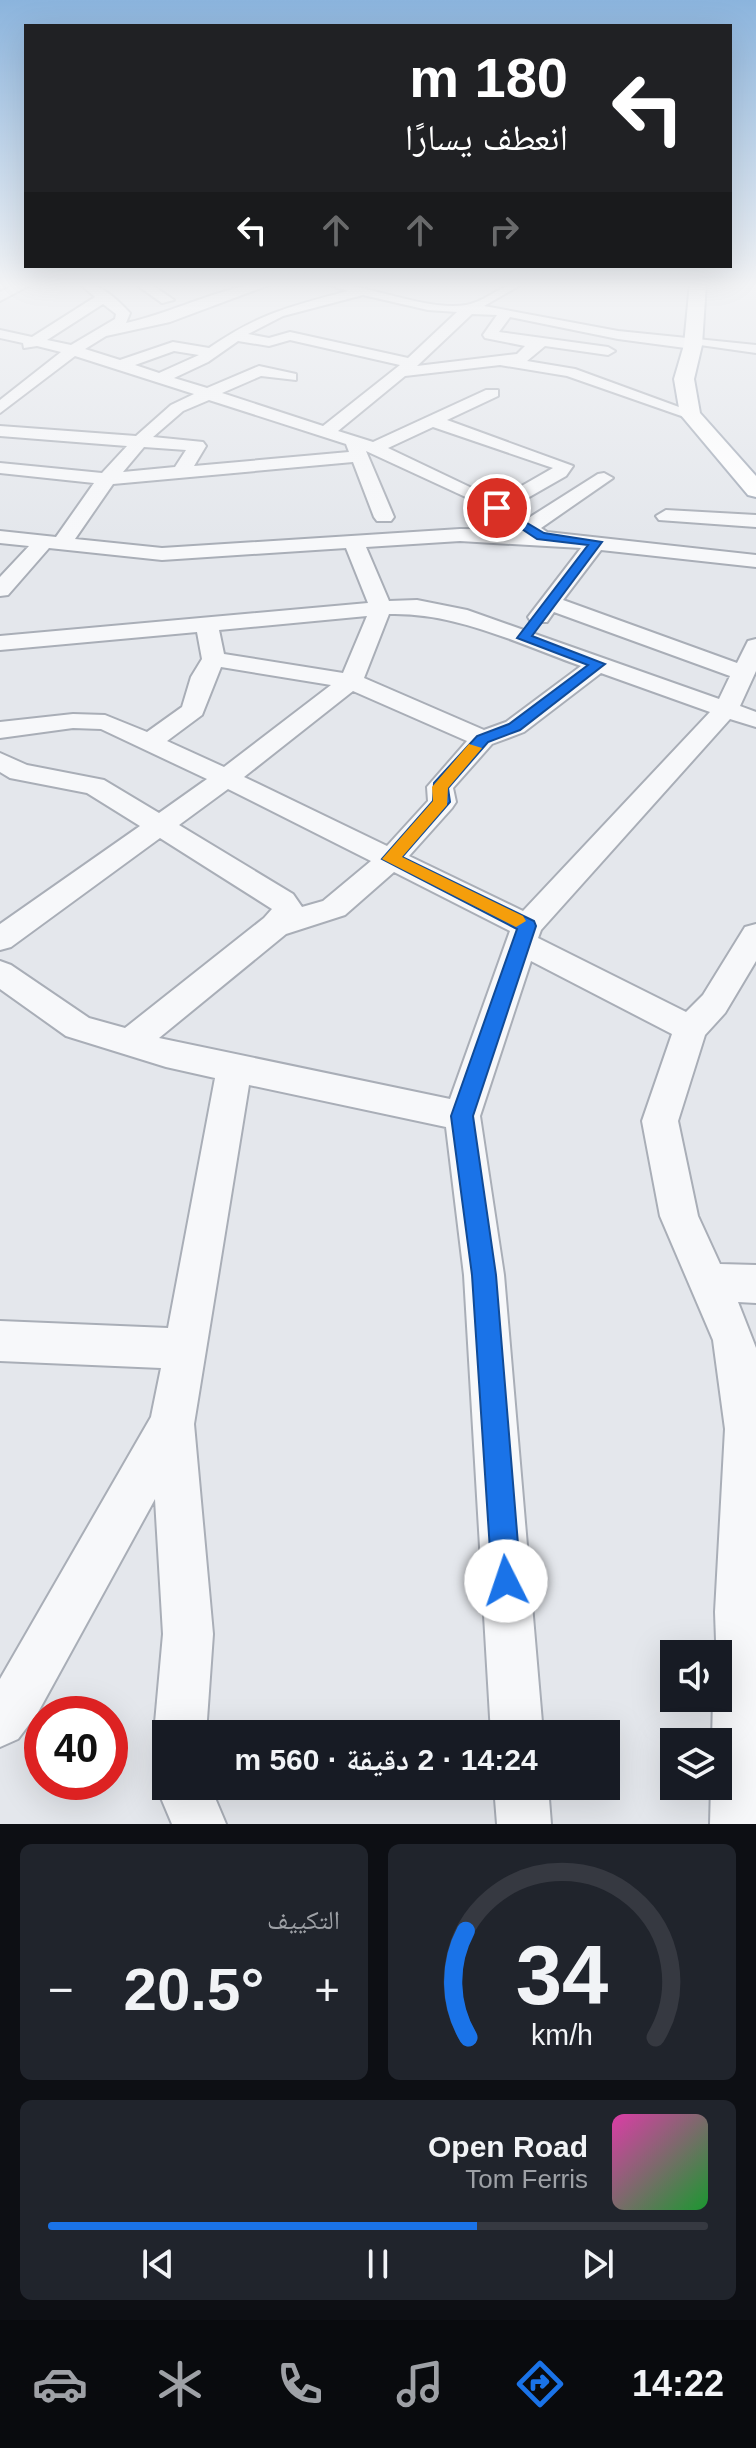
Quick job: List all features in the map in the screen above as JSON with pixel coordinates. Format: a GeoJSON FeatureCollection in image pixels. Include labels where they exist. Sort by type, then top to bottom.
{"type":"FeatureCollection","features":[{"type":"Feature","properties":{"kind":"main road"},"geometry":{"type":"LineString","coordinates":[[685,368],[690,414],[753,478]]}},
{"type":"Feature","properties":{"kind":"street"},"geometry":{"type":"LineString","coordinates":[[0,408],[48,368]]}},
{"type":"Feature","properties":{"kind":"street"},"geometry":{"type":"LineString","coordinates":[[126,368],[327,431],[477,495],[534,532]]}},
{"type":"Feature","properties":{"kind":"street"},"geometry":{"type":"LineString","coordinates":[[159,379],[181,368]]}},
{"type":"Feature","properties":{"kind":"street"},"geometry":{"type":"LineString","coordinates":[[327,431],[406,368]]}},
{"type":"Feature","properties":{"kind":"street"},"geometry":{"type":"LineString","coordinates":[[544,368],[570,372],[690,414]]}},
{"type":"Feature","properties":{"kind":"street"},"geometry":{"type":"LineString","coordinates":[[0,590],[53,543],[164,417],[259,371],[291,377]]}},
{"type":"Feature","properties":{"kind":"street"},"geometry":{"type":"LineString","coordinates":[[11,378],[32,380]]}},
{"type":"Feature","properties":{"kind":"street"},"geometry":{"type":"LineString","coordinates":[[0,468],[107,479],[362,448],[414,429],[492,393]]}},
{"type":"Feature","properties":{"kind":"street"},"geometry":{"type":"LineString","coordinates":[[432,421],[564,466],[560,472],[497,508]]}},
{"type":"Feature","properties":{"kind":"street"},"geometry":{"type":"LineString","coordinates":[[414,429],[508,462]]}},
{"type":"Feature","properties":{"kind":"street"},"geometry":{"type":"LineString","coordinates":[[0,431],[197,446],[181,472]]}},
{"type":"Feature","properties":{"kind":"street"},"geometry":{"type":"LineString","coordinates":[[362,448],[384,517]]}},
{"type":"Feature","properties":{"kind":"street"},"geometry":{"type":"LineString","coordinates":[[534,532],[604,478]]}},
{"type":"Feature","properties":{"kind":"street"},"geometry":{"type":"LineString","coordinates":[[666,516],[756,521]]}},
{"type":"Feature","properties":{"kind":"street"},"geometry":{"type":"LineString","coordinates":[[0,537],[162,554],[534,532],[756,561]]}},
{"type":"Feature","properties":{"kind":"street"},"geometry":{"type":"LineString","coordinates":[[0,939],[226,778],[351,681],[361,663],[381,608],[353,541]]}},
{"type":"Feature","properties":{"kind":"street"},"geometry":{"type":"LineString","coordinates":[[524,638],[596,542]]}},
{"type":"Feature","properties":{"kind":"street"},"geometry":{"type":"LineString","coordinates":[[516,1720],[484,1275],[462,1116],[524,934],[741,714],[750,659],[551,603]]}},
{"type":"Feature","properties":{"kind":"street"},"geometry":{"type":"LineString","coordinates":[[0,643],[381,608],[442,610],[741,714]]}},
{"type":"Feature","properties":{"kind":"street"},"geometry":{"type":"LineString","coordinates":[[150,741],[193,710],[214,659],[207,626]]}},
{"type":"Feature","properties":{"kind":"street"},"geometry":{"type":"LineString","coordinates":[[214,659],[351,681],[483,739]]}},
{"type":"Feature","properties":{"kind":"street"},"geometry":{"type":"LineString","coordinates":[[275,926],[334,908],[391,859],[442,802],[440,787],[483,739],[515,727],[598,664]]}},
{"type":"Feature","properties":{"kind":"street"},"geometry":{"type":"LineString","coordinates":[[0,730],[90,720],[119,726],[391,859],[690,1029]]}},
{"type":"Feature","properties":{"kind":"street"},"geometry":{"type":"LineString","coordinates":[[0,761],[15,770],[95,786],[282,901],[287,907],[286,914],[275,926],[130,1043]]}},
{"type":"Feature","properties":{"kind":"street"},"geometry":{"type":"LineString","coordinates":[[737,1824],[739,1612],[747,1429],[734,1340],[679,1216],[660,1121],[690,1029],[714,1004],[756,935]]}},
{"type":"Feature","properties":{"kind":"street"},"geometry":{"type":"LineString","coordinates":[[0,973],[78,1027],[234,1069],[462,1116]]}},
{"type":"Feature","properties":{"kind":"street"},"geometry":{"type":"LineString","coordinates":[[181,1720],[188,1634],[172,1424],[234,1069]]}},
{"type":"Feature","properties":{"kind":"street"},"geometry":{"type":"LineString","coordinates":[[709,1282],[756,1284]]}},
{"type":"Feature","properties":{"kind":"street"},"geometry":{"type":"LineString","coordinates":[[0,1341],[184,1349]]}},
{"type":"Feature","properties":{"kind":"street"},"geometry":{"type":"LineString","coordinates":[[6,1703],[172,1424]]}},
{"type":"Feature","properties":{"kind":"street"},"geometry":{"type":"LineString","coordinates":[[189,1800],[199,1824]]}},
{"type":"Feature","properties":{"kind":"street"},"geometry":{"type":"LineString","coordinates":[[522,1800],[524,1824]]}},
{"type":"Feature","properties":{"kind":"slow traffic"},"geometry":{"type":"LineString","coordinates":[[475,748],[440,787],[442,802],[391,859],[516,921]]}},
{"type":"Feature","properties":{"kind":"route"},"geometry":{"type":"LineString","coordinates":[[497,508],[541,537],[596,542],[524,638],[598,664],[515,727],[483,739],[440,787],[442,802],[391,859],[527,926],[462,1116],[484,1275],[506,1581]]}}]}
